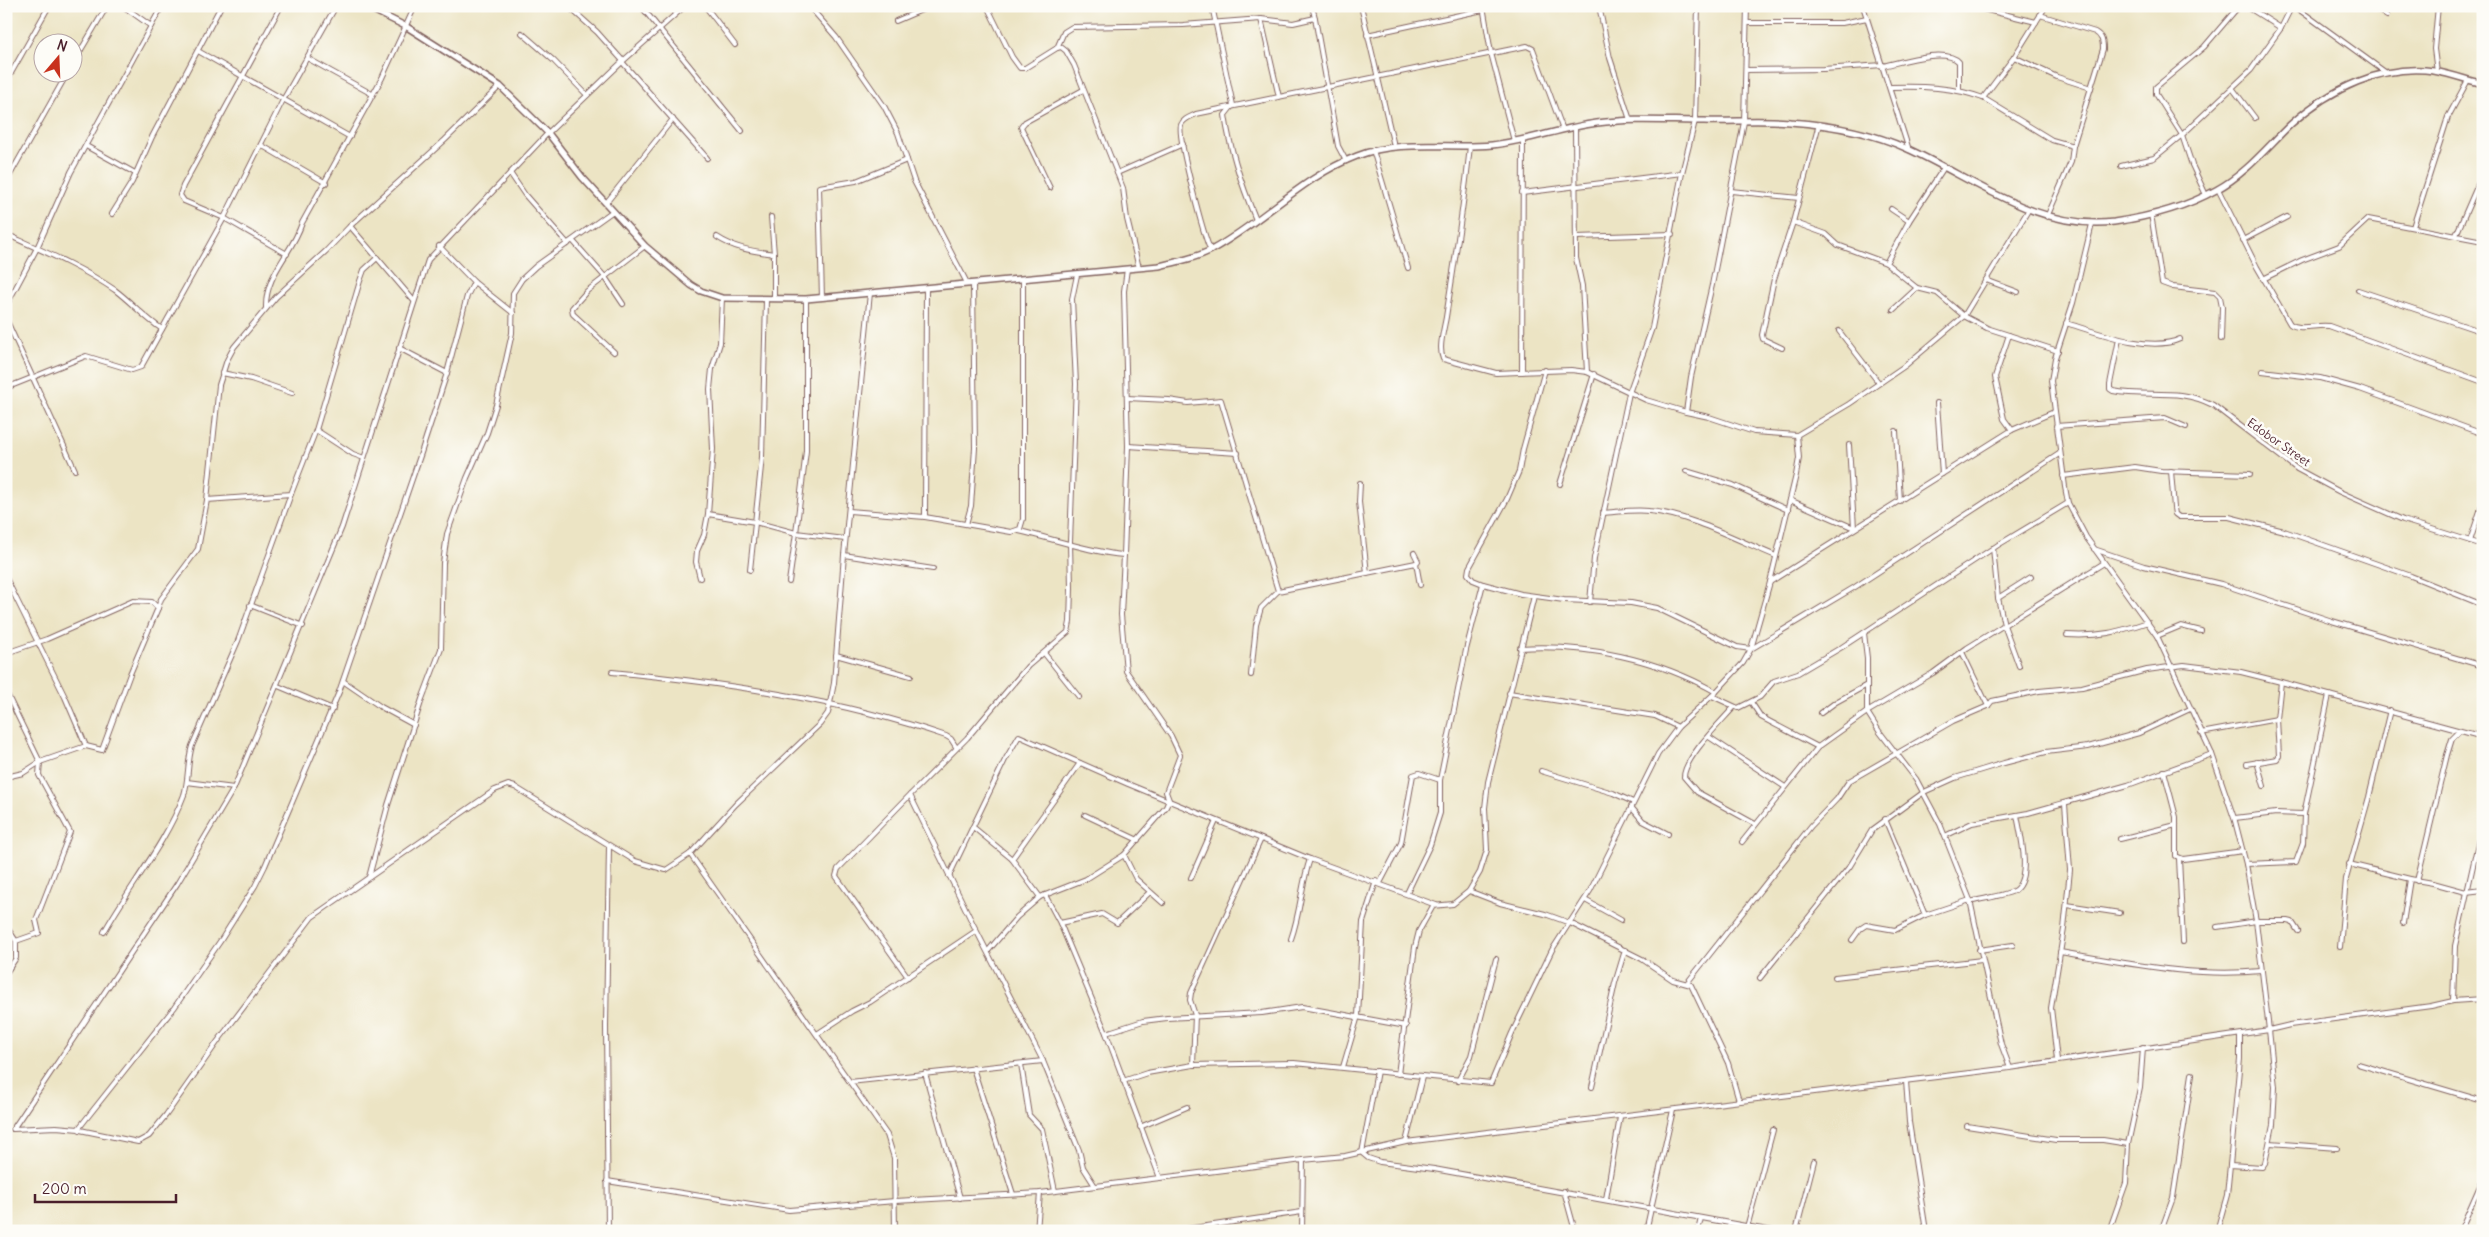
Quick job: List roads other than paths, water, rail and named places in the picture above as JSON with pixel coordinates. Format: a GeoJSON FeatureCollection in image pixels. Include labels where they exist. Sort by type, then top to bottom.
{"type":"FeatureCollection","features":[{"type":"Feature","properties":{"kind":"street"},"geometry":{"type":"LineString","coordinates":[[6,82],[49,6]]}},
{"type":"Feature","properties":{"kind":"street"},"geometry":{"type":"LineString","coordinates":[[82,48],[107,6]]}},
{"type":"Feature","properties":{"kind":"street"},"geometry":{"type":"LineString","coordinates":[[123,6],[151,26]]}},
{"type":"Feature","properties":{"kind":"street"},"geometry":{"type":"LineString","coordinates":[[6,306],[37,248],[86,146],[162,6]]}},
{"type":"Feature","properties":{"kind":"street"},"geometry":{"type":"LineString","coordinates":[[112,214],[129,188],[221,6]]}},
{"type":"Feature","properties":{"kind":"street"},"geometry":{"type":"LineString","coordinates":[[281,6],[181,192],[184,201],[224,218],[287,254]]}},
{"type":"Feature","properties":{"kind":"street"},"geometry":{"type":"LineString","coordinates":[[6,388],[86,356],[136,370],[141,367],[224,218],[283,100],[336,6]]}},
{"type":"Feature","properties":{"kind":"street"},"geometry":{"type":"LineString","coordinates":[[365,6],[407,27],[500,86],[548,133],[582,177],[613,212],[646,246],[691,285],[701,291],[722,298],[766,300],[806,300],[1139,268],[1184,260],[1211,251],[1346,160],[1373,150],[1394,146],[1470,146],[1514,142],[1575,127],[1630,120],[1785,121],[1853,130],[1909,150],[1943,169],[2048,217],[2092,224],[2150,214],[2218,189],[2260,157],[2291,125],[2317,104],[2346,88],[2385,72],[2406,70],[2437,72],[2483,84]]}},
{"type":"Feature","properties":{"kind":"street"},"geometry":{"type":"LineString","coordinates":[[266,308],[269,282],[287,254],[309,209],[326,183],[407,27],[415,6]]}},
{"type":"Feature","properties":{"kind":"street"},"geometry":{"type":"LineString","coordinates":[[568,6],[597,32],[707,158]]}},
{"type":"Feature","properties":{"kind":"street"},"geometry":{"type":"LineString","coordinates":[[641,6],[742,131]]}},
{"type":"Feature","properties":{"kind":"street"},"geometry":{"type":"LineString","coordinates":[[13,1129],[177,884],[234,788],[278,686],[342,527],[428,260],[439,246],[548,133],[587,95],[686,6]]}},
{"type":"Feature","properties":{"kind":"street"},"geometry":{"type":"LineString","coordinates":[[705,6],[735,45]]}},
{"type":"Feature","properties":{"kind":"street"},"geometry":{"type":"LineString","coordinates":[[809,6],[836,37],[884,106],[898,133],[914,181],[970,283],[974,448],[971,506],[966,524]]}},
{"type":"Feature","properties":{"kind":"street"},"geometry":{"type":"LineString","coordinates":[[896,22],[931,6]]}},
{"type":"Feature","properties":{"kind":"street"},"geometry":{"type":"LineString","coordinates":[[987,6],[1012,58],[1020,68],[1025,68],[1057,48],[1061,47],[1066,51],[1117,173],[1139,268]]}},
{"type":"Feature","properties":{"kind":"street"},"geometry":{"type":"LineString","coordinates":[[1212,6],[1233,105]]}},
{"type":"Feature","properties":{"kind":"street"},"geometry":{"type":"LineString","coordinates":[[1312,6],[1338,146],[1346,160]]}},
{"type":"Feature","properties":{"kind":"street"},"geometry":{"type":"LineString","coordinates":[[1361,6],[1394,146]]}},
{"type":"Feature","properties":{"kind":"street"},"geometry":{"type":"LineString","coordinates":[[1367,35],[1488,6]]}},
{"type":"Feature","properties":{"kind":"street"},"geometry":{"type":"LineString","coordinates":[[1599,6],[1610,58],[1630,120]]}},
{"type":"Feature","properties":{"kind":"street"},"geometry":{"type":"LineString","coordinates":[[1590,602],[1594,558],[1629,393],[1652,328],[1672,234],[1682,172],[1696,121],[1698,6]]}},
{"type":"Feature","properties":{"kind":"street"},"geometry":{"type":"LineString","coordinates":[[1686,412],[1690,376],[1712,285],[1744,122],[1747,6]]}},
{"type":"Feature","properties":{"kind":"street"},"geometry":{"type":"LineString","coordinates":[[1863,6],[1891,87],[1909,150]]}},
{"type":"Feature","properties":{"kind":"street"},"geometry":{"type":"LineString","coordinates":[[1984,98],[2014,57],[2046,6]]}},
{"type":"Feature","properties":{"kind":"street"},"geometry":{"type":"LineString","coordinates":[[2206,195],[2192,165],[2182,135],[2156,94],[2156,87],[2204,47],[2239,6]]}},
{"type":"Feature","properties":{"kind":"street"},"geometry":{"type":"LineString","coordinates":[[2246,6],[2281,28]]}},
{"type":"Feature","properties":{"kind":"street"},"geometry":{"type":"LineString","coordinates":[[2121,166],[2154,158],[2233,89],[2251,70],[2281,28],[2293,6],[2385,72]]}},
{"type":"Feature","properties":{"kind":"street"},"geometry":{"type":"LineString","coordinates":[[2372,6],[2387,16]]}},
{"type":"Feature","properties":{"kind":"street"},"geometry":{"type":"LineString","coordinates":[[2437,72],[2434,49],[2438,6]]}},
{"type":"Feature","properties":{"kind":"street"},"geometry":{"type":"LineString","coordinates":[[1483,8],[1491,53],[1514,142]]}},
{"type":"Feature","properties":{"kind":"street"},"geometry":{"type":"LineString","coordinates":[[1979,8],[2036,22]]}},
{"type":"Feature","properties":{"kind":"street"},"geometry":{"type":"LineString","coordinates":[[2040,15],[2095,32],[2102,38],[2103,49],[2073,146],[2071,162],[2048,217]]}},
{"type":"Feature","properties":{"kind":"street"},"geometry":{"type":"LineString","coordinates":[[1057,48],[1064,32],[1072,27],[1183,25],[1261,19],[1293,22],[1314,18]]}},
{"type":"Feature","properties":{"kind":"street"},"geometry":{"type":"LineString","coordinates":[[1747,23],[1842,23],[1866,18]]}},
{"type":"Feature","properties":{"kind":"street"},"geometry":{"type":"LineString","coordinates":[[1261,19],[1279,97]]}},
{"type":"Feature","properties":{"kind":"street"},"geometry":{"type":"LineString","coordinates":[[522,33],[553,60],[587,95]]}},
{"type":"Feature","properties":{"kind":"street"},"geometry":{"type":"LineString","coordinates":[[1211,251],[1183,144],[1180,126],[1187,118],[1233,105],[1379,78],[1527,46],[1533,49],[1563,130]]}},
{"type":"Feature","properties":{"kind":"street"},"geometry":{"type":"LineString","coordinates":[[198,51],[350,137]]}},
{"type":"Feature","properties":{"kind":"street"},"geometry":{"type":"LineString","coordinates":[[1746,70],[1823,69],[1883,65],[1932,56],[1950,56],[1958,62],[1960,90]]}},
{"type":"Feature","properties":{"kind":"street"},"geometry":{"type":"LineString","coordinates":[[2014,57],[2057,77],[2091,88]]}},
{"type":"Feature","properties":{"kind":"street"},"geometry":{"type":"LineString","coordinates":[[308,58],[372,94]]}},
{"type":"Feature","properties":{"kind":"street"},"geometry":{"type":"LineString","coordinates":[[2414,227],[2448,117],[2468,80]]}},
{"type":"Feature","properties":{"kind":"street"},"geometry":{"type":"LineString","coordinates":[[6,182],[62,82]]}},
{"type":"Feature","properties":{"kind":"street"},"geometry":{"type":"LineString","coordinates":[[6,777],[23,773],[40,762],[86,746],[102,750],[105,746],[130,674],[161,599],[197,552],[207,500],[218,395],[222,373],[234,347],[266,308],[350,226],[445,140],[500,86]]}},
{"type":"Feature","properties":{"kind":"street"},"geometry":{"type":"LineString","coordinates":[[1891,87],[1928,87],[1960,90],[1984,98],[2052,140],[2073,146]]}},
{"type":"Feature","properties":{"kind":"street"},"geometry":{"type":"LineString","coordinates":[[2233,89],[2255,118]]}},
{"type":"Feature","properties":{"kind":"street"},"geometry":{"type":"LineString","coordinates":[[1050,188],[1021,127],[1026,122],[1083,90]]}},
{"type":"Feature","properties":{"kind":"street"},"geometry":{"type":"LineString","coordinates":[[1233,105],[1225,115],[1226,128],[1239,176],[1256,220]]}},
{"type":"Feature","properties":{"kind":"street"},"geometry":{"type":"LineString","coordinates":[[606,203],[673,119]]}},
{"type":"Feature","properties":{"kind":"street"},"geometry":{"type":"LineString","coordinates":[[1782,348],[1763,339],[1762,335],[1774,280],[1793,222],[1819,124]]}},
{"type":"Feature","properties":{"kind":"street"},"geometry":{"type":"LineString","coordinates":[[1575,127],[1576,258],[1582,286],[1587,372]]}},
{"type":"Feature","properties":{"kind":"street"},"geometry":{"type":"LineString","coordinates":[[1522,372],[1523,140]]}},
{"type":"Feature","properties":{"kind":"street"},"geometry":{"type":"LineString","coordinates":[[1117,173],[1183,144]]}},
{"type":"Feature","properties":{"kind":"street"},"geometry":{"type":"LineString","coordinates":[[261,145],[326,183]]}},
{"type":"Feature","properties":{"kind":"street"},"geometry":{"type":"LineString","coordinates":[[86,146],[135,173]]}},
{"type":"Feature","properties":{"kind":"street"},"geometry":{"type":"LineString","coordinates":[[1470,146],[1461,232],[1443,335],[1443,359],[1496,372],[1545,370],[1587,372],[1629,393],[1754,432],[1797,435],[1849,404],[1906,365],[1964,316],[2029,208]]}},
{"type":"Feature","properties":{"kind":"street"},"geometry":{"type":"LineString","coordinates":[[1373,150],[1408,268]]}},
{"type":"Feature","properties":{"kind":"street"},"geometry":{"type":"LineString","coordinates":[[822,298],[818,189],[856,181],[907,160]]}},
{"type":"Feature","properties":{"kind":"street"},"geometry":{"type":"LineString","coordinates":[[1886,263],[1909,221],[1943,169]]}},
{"type":"Feature","properties":{"kind":"street"},"geometry":{"type":"LineString","coordinates":[[1522,193],[1682,172]]}},
{"type":"Feature","properties":{"kind":"street"},"geometry":{"type":"LineString","coordinates":[[2456,235],[2483,172]]}},
{"type":"Feature","properties":{"kind":"street"},"geometry":{"type":"LineString","coordinates":[[510,173],[526,195],[568,244]]}},
{"type":"Feature","properties":{"kind":"street"},"geometry":{"type":"LineString","coordinates":[[2218,189],[2263,279],[2293,327],[2329,326],[2483,382]]}},
{"type":"Feature","properties":{"kind":"street"},"geometry":{"type":"LineString","coordinates":[[1731,191],[1799,198]]}},
{"type":"Feature","properties":{"kind":"street"},"geometry":{"type":"LineString","coordinates":[[1891,209],[1909,221]]}},
{"type":"Feature","properties":{"kind":"street"},"geometry":{"type":"LineString","coordinates":[[369,877],[388,805],[441,649],[442,581],[447,534],[493,414],[512,333],[513,293],[522,279],[613,212]]}},
{"type":"Feature","properties":{"kind":"street"},"geometry":{"type":"LineString","coordinates":[[2150,214],[2162,283],[2173,287],[2215,292],[2220,297],[2222,307],[2221,340]]}},
{"type":"Feature","properties":{"kind":"street"},"geometry":{"type":"LineString","coordinates":[[771,216],[774,254],[774,300]]}},
{"type":"Feature","properties":{"kind":"street"},"geometry":{"type":"LineString","coordinates":[[2242,240],[2287,217]]}},
{"type":"Feature","properties":{"kind":"street"},"geometry":{"type":"LineString","coordinates":[[2263,279],[2302,260],[2339,246],[2364,220],[2372,219],[2483,241]]}},
{"type":"Feature","properties":{"kind":"street"},"geometry":{"type":"LineString","coordinates":[[1793,222],[1826,234],[1838,245],[1886,263],[1917,288],[1937,293],[1964,316],[1986,328],[2058,351]]}},
{"type":"Feature","properties":{"kind":"street"},"geometry":{"type":"LineString","coordinates":[[2092,224],[2073,303],[2051,381],[2059,454],[2068,502],[2094,549],[2157,636],[2212,754],[2243,851],[2256,921],[2275,1087],[2270,1143],[2264,1166],[2230,1165]]}},
{"type":"Feature","properties":{"kind":"street"},"geometry":{"type":"LineString","coordinates":[[350,226],[414,301]]}},
{"type":"Feature","properties":{"kind":"street"},"geometry":{"type":"LineString","coordinates":[[6,234],[78,267],[116,291],[142,316],[162,330]]}},
{"type":"Feature","properties":{"kind":"street"},"geometry":{"type":"LineString","coordinates":[[1576,236],[1672,234]]}},
{"type":"Feature","properties":{"kind":"street"},"geometry":{"type":"LineString","coordinates":[[717,238],[744,250],[774,254]]}},
{"type":"Feature","properties":{"kind":"street"},"geometry":{"type":"LineString","coordinates":[[573,240],[605,276],[623,304]]}},
{"type":"Feature","properties":{"kind":"street"},"geometry":{"type":"LineString","coordinates":[[439,246],[474,282],[513,313]]}},
{"type":"Feature","properties":{"kind":"street"},"geometry":{"type":"LineString","coordinates":[[614,352],[572,311],[587,292],[605,276],[646,246]]}},
{"type":"Feature","properties":{"kind":"street"},"geometry":{"type":"LineString","coordinates":[[104,932],[178,808],[187,782],[188,760],[192,746],[238,641],[316,430],[360,281],[364,270],[377,258]]}},
{"type":"Feature","properties":{"kind":"street"},"geometry":{"type":"LineString","coordinates":[[988,951],[1017,917],[1040,896],[1086,879],[1124,855],[1166,808],[1169,800],[1166,792],[1180,755],[1171,736],[1126,671],[1121,615],[1128,446],[1124,291],[1127,269]]}},
{"type":"Feature","properties":{"kind":"street"},"geometry":{"type":"LineString","coordinates":[[908,978],[836,876],[838,869],[956,747],[967,738],[1028,666],[1068,632],[1072,563],[1070,542],[1076,384],[1072,299],[1077,274]]}},
{"type":"Feature","properties":{"kind":"street"},"geometry":{"type":"LineString","coordinates":[[1019,531],[1023,519],[1023,279]]}},
{"type":"Feature","properties":{"kind":"street"},"geometry":{"type":"LineString","coordinates":[[1986,280],[2018,292]]}},
{"type":"Feature","properties":{"kind":"street"},"geometry":{"type":"LineString","coordinates":[[79,1129],[174,1008],[221,940],[255,886],[333,709],[446,373],[467,296],[474,282]]}},
{"type":"Feature","properties":{"kind":"street"},"geometry":{"type":"LineString","coordinates":[[925,517],[926,288]]}},
{"type":"Feature","properties":{"kind":"street"},"geometry":{"type":"LineString","coordinates":[[1894,310],[1917,288]]}},
{"type":"Feature","properties":{"kind":"street"},"geometry":{"type":"LineString","coordinates":[[2358,290],[2480,331],[2483,307]]}},
{"type":"Feature","properties":{"kind":"street"},"geometry":{"type":"LineString","coordinates":[[6,1130],[56,1127],[79,1129],[138,1142],[146,1139],[166,1115],[218,1041],[312,917],[495,790],[508,786],[525,792],[553,812],[609,846],[635,861],[660,870],[671,868],[690,854],[736,804],[820,724],[828,713],[831,704],[870,293]]}},
{"type":"Feature","properties":{"kind":"street"},"geometry":{"type":"LineString","coordinates":[[700,578],[697,551],[704,534],[708,514],[713,449],[710,389],[712,369],[720,343],[722,298]]}},
{"type":"Feature","properties":{"kind":"street"},"geometry":{"type":"LineString","coordinates":[[750,570],[762,457],[766,300]]}},
{"type":"Feature","properties":{"kind":"street"},"geometry":{"type":"LineString","coordinates":[[789,582],[806,450],[806,300]]}},
{"type":"Feature","properties":{"kind":"street"},"geometry":{"type":"LineString","coordinates":[[6,319],[76,470]]}},
{"type":"Feature","properties":{"kind":"street"},"geometry":{"type":"LineString","coordinates":[[2066,323],[2119,339],[2164,344],[2180,339]]}},
{"type":"Feature","properties":{"kind":"street"},"geometry":{"type":"LineString","coordinates":[[1839,331],[1879,383]]}},
{"type":"Feature","properties":{"kind":"street"},"geometry":{"type":"LineString","coordinates":[[2009,335],[1995,377],[2004,419],[2012,430]]}},
{"type":"Feature","properties":{"kind":"street","name":"Edobor Street"},"geometry":{"type":"LineString","coordinates":[[2119,339],[2110,384],[2110,389],[2113,391],[2170,392],[2202,399],[2213,405],[2297,469],[2340,492],[2403,520],[2483,545]]}},
{"type":"Feature","properties":{"kind":"street"},"geometry":{"type":"LineString","coordinates":[[399,348],[446,373]]}},
{"type":"Feature","properties":{"kind":"street"},"geometry":{"type":"LineString","coordinates":[[1545,370],[1523,449],[1519,471],[1507,499],[1469,568],[1468,574],[1473,580],[1483,584],[1534,596],[1590,602],[1631,603],[1657,608],[1737,647],[1751,649],[1855,587],[2059,454]]}},
{"type":"Feature","properties":{"kind":"street"},"geometry":{"type":"LineString","coordinates":[[2262,371],[2320,378],[2360,388],[2483,434]]}},
{"type":"Feature","properties":{"kind":"street"},"geometry":{"type":"LineString","coordinates":[[222,373],[251,379],[292,393]]}},
{"type":"Feature","properties":{"kind":"street"},"geometry":{"type":"LineString","coordinates":[[1560,484],[1594,374]]}},
{"type":"Feature","properties":{"kind":"street"},"geometry":{"type":"LineString","coordinates":[[1127,398],[1188,403],[1221,400],[1278,591]]}},
{"type":"Feature","properties":{"kind":"street"},"geometry":{"type":"LineString","coordinates":[[1936,403],[1942,474]]}},
{"type":"Feature","properties":{"kind":"street"},"geometry":{"type":"LineString","coordinates":[[1770,582],[2012,430],[2054,412]]}},
{"type":"Feature","properties":{"kind":"street"},"geometry":{"type":"LineString","coordinates":[[2056,426],[2165,418],[2186,427]]}},
{"type":"Feature","properties":{"kind":"street"},"geometry":{"type":"LineString","coordinates":[[316,430],[364,458]]}},
{"type":"Feature","properties":{"kind":"street"},"geometry":{"type":"LineString","coordinates":[[1896,432],[1900,501]]}},
{"type":"Feature","properties":{"kind":"street"},"geometry":{"type":"LineString","coordinates":[[1123,1081],[1147,1073],[1193,1064],[1294,1062],[1487,1084],[1493,1081],[1512,1033],[1552,950],[1585,900],[1658,754],[1678,727],[1714,694],[1743,663],[1751,649],[1788,510],[1799,458],[1797,435]]}},
{"type":"Feature","properties":{"kind":"street"},"geometry":{"type":"LineString","coordinates":[[1849,445],[1854,528]]}},
{"type":"Feature","properties":{"kind":"street"},"geometry":{"type":"LineString","coordinates":[[1128,446],[1238,453]]}},
{"type":"Feature","properties":{"kind":"street"},"geometry":{"type":"LineString","coordinates":[[2063,476],[2135,467],[2171,471],[2250,474]]}},
{"type":"Feature","properties":{"kind":"street"},"geometry":{"type":"LineString","coordinates":[[1686,471],[1733,485],[1788,510]]}},
{"type":"Feature","properties":{"kind":"street"},"geometry":{"type":"LineString","coordinates":[[2171,471],[2175,514],[2179,517],[2228,517],[2284,531],[2411,576],[2483,606]]}},
{"type":"Feature","properties":{"kind":"street"},"geometry":{"type":"LineString","coordinates":[[1360,483],[1359,502],[1367,573]]}},
{"type":"Feature","properties":{"kind":"street"},"geometry":{"type":"LineString","coordinates":[[207,500],[291,494]]}},
{"type":"Feature","properties":{"kind":"street"},"geometry":{"type":"LineString","coordinates":[[1790,500],[1854,528]]}},
{"type":"Feature","properties":{"kind":"street"},"geometry":{"type":"LineString","coordinates":[[1755,824],[1697,792],[1684,777],[1684,770],[1692,757],[1734,707],[1751,702],[1763,694],[1774,681],[1798,673],[1864,633],[1993,548],[2068,502]]}},
{"type":"Feature","properties":{"kind":"street"},"geometry":{"type":"LineString","coordinates":[[2470,541],[2483,502]]}},
{"type":"Feature","properties":{"kind":"street"},"geometry":{"type":"LineString","coordinates":[[1603,513],[1649,510],[1666,514],[1712,529],[1776,556]]}},
{"type":"Feature","properties":{"kind":"street"},"geometry":{"type":"LineString","coordinates":[[848,511],[925,517],[1019,531],[1070,542],[1093,550],[1124,555]]}},
{"type":"Feature","properties":{"kind":"street"},"geometry":{"type":"LineString","coordinates":[[708,514],[755,522],[796,533],[846,539]]}},
{"type":"Feature","properties":{"kind":"street"},"geometry":{"type":"LineString","coordinates":[[1993,548],[1998,598],[2004,625],[2020,666]]}},
{"type":"Feature","properties":{"kind":"street"},"geometry":{"type":"LineString","coordinates":[[2094,549],[2144,566],[2221,584],[2332,621],[2483,666]]}},
{"type":"Feature","properties":{"kind":"street"},"geometry":{"type":"LineString","coordinates":[[1414,553],[1418,561],[1416,563],[1420,585]]}},
{"type":"Feature","properties":{"kind":"street"},"geometry":{"type":"LineString","coordinates":[[844,555],[934,569]]}},
{"type":"Feature","properties":{"kind":"street"},"geometry":{"type":"LineString","coordinates":[[1251,675],[1256,625],[1261,608],[1278,591],[1416,563]]}},
{"type":"Feature","properties":{"kind":"street"},"geometry":{"type":"LineString","coordinates":[[1742,842],[1818,747],[1867,712],[1912,686],[2004,625],[2104,563]]}},
{"type":"Feature","properties":{"kind":"street"},"geometry":{"type":"LineString","coordinates":[[1998,598],[2031,576]]}},
{"type":"Feature","properties":{"kind":"street"},"geometry":{"type":"LineString","coordinates":[[6,578],[86,746]]}},
{"type":"Feature","properties":{"kind":"street"},"geometry":{"type":"LineString","coordinates":[[1407,893],[1430,845],[1440,813],[1440,780],[1466,650],[1483,584]]}},
{"type":"Feature","properties":{"kind":"street"},"geometry":{"type":"LineString","coordinates":[[949,876],[1018,736],[1310,859],[1378,882],[1436,905],[1453,904],[1469,891],[1485,859],[1485,808],[1488,782],[1534,596]]}},
{"type":"Feature","properties":{"kind":"street"},"geometry":{"type":"LineString","coordinates":[[6,653],[38,642],[133,601],[152,602],[158,608]]}},
{"type":"Feature","properties":{"kind":"street"},"geometry":{"type":"LineString","coordinates":[[250,606],[302,626]]}},
{"type":"Feature","properties":{"kind":"street"},"geometry":{"type":"LineString","coordinates":[[2067,635],[2086,636],[2120,632],[2148,622]]}},
{"type":"Feature","properties":{"kind":"street"},"geometry":{"type":"LineString","coordinates":[[2157,636],[2181,626],[2201,631]]}},
{"type":"Feature","properties":{"kind":"street"},"geometry":{"type":"LineString","coordinates":[[1864,633],[1867,712],[1924,792],[1945,836],[1970,901],[1979,950],[2001,1044],[2010,1068]]}},
{"type":"Feature","properties":{"kind":"street"},"geometry":{"type":"LineString","coordinates":[[1520,648],[1566,647],[1630,659],[1678,673],[1734,707]]}},
{"type":"Feature","properties":{"kind":"street"},"geometry":{"type":"LineString","coordinates":[[1962,652],[1988,706]]}},
{"type":"Feature","properties":{"kind":"street"},"geometry":{"type":"LineString","coordinates":[[1044,653],[1080,697]]}},
{"type":"Feature","properties":{"kind":"street"},"geometry":{"type":"LineString","coordinates":[[836,655],[911,676]]}},
{"type":"Feature","properties":{"kind":"street"},"geometry":{"type":"LineString","coordinates":[[1687,983],[1811,826],[1837,799],[1849,781],[1953,720],[1988,706],[1992,702],[2039,691],[2082,687],[2147,670],[2171,666],[2241,672],[2390,710],[2459,732],[2483,737]]}},
{"type":"Feature","properties":{"kind":"street"},"geometry":{"type":"LineString","coordinates":[[612,672],[701,681],[831,704],[929,730],[948,737],[956,747]]}},
{"type":"Feature","properties":{"kind":"street"},"geometry":{"type":"LineString","coordinates":[[343,681],[381,708],[414,725]]}},
{"type":"Feature","properties":{"kind":"street"},"geometry":{"type":"LineString","coordinates":[[2247,764],[2277,759],[2279,756],[2277,719],[2281,682]]}},
{"type":"Feature","properties":{"kind":"street"},"geometry":{"type":"LineString","coordinates":[[1821,713],[1836,702],[1867,685]]}},
{"type":"Feature","properties":{"kind":"street"},"geometry":{"type":"LineString","coordinates":[[278,686],[333,709]]}},
{"type":"Feature","properties":{"kind":"street"},"geometry":{"type":"LineString","coordinates":[[6,692],[40,762],[39,775],[70,832],[36,920],[39,933],[16,942]]}},
{"type":"Feature","properties":{"kind":"street"},"geometry":{"type":"LineString","coordinates":[[1509,693],[1655,716],[1678,727]]}},
{"type":"Feature","properties":{"kind":"street"},"geometry":{"type":"LineString","coordinates":[[2246,864],[2296,862],[2303,843],[2304,814],[2329,695]]}},
{"type":"Feature","properties":{"kind":"street"},"geometry":{"type":"LineString","coordinates":[[1751,702],[1761,717],[1818,747]]}},
{"type":"Feature","properties":{"kind":"street"},"geometry":{"type":"LineString","coordinates":[[1760,978],[1850,866],[1872,830],[1924,792],[1955,778],[2011,761],[2046,752],[2088,747],[2139,733],[2190,709]]}},
{"type":"Feature","properties":{"kind":"street"},"geometry":{"type":"LineString","coordinates":[[2340,947],[2349,864],[2369,797],[2390,710]]}},
{"type":"Feature","properties":{"kind":"street"},"geometry":{"type":"LineString","coordinates":[[2202,733],[2277,719]]}},
{"type":"Feature","properties":{"kind":"street"},"geometry":{"type":"LineString","coordinates":[[2416,881],[2446,756],[2452,739],[2459,732]]}},
{"type":"Feature","properties":{"kind":"street"},"geometry":{"type":"LineString","coordinates":[[1709,737],[1786,786]]}},
{"type":"Feature","properties":{"kind":"street"},"geometry":{"type":"LineString","coordinates":[[1945,836],[1972,823],[2065,804],[2128,785],[2212,754]]}},
{"type":"Feature","properties":{"kind":"street"},"geometry":{"type":"LineString","coordinates":[[2257,762],[2264,786]]}},
{"type":"Feature","properties":{"kind":"street"},"geometry":{"type":"LineString","coordinates":[[1012,859],[1080,763]]}},
{"type":"Feature","properties":{"kind":"street"},"geometry":{"type":"LineString","coordinates":[[1541,771],[1613,793],[1632,805],[1643,821],[1668,834]]}},
{"type":"Feature","properties":{"kind":"street"},"geometry":{"type":"LineString","coordinates":[[2164,771],[2172,798],[2176,825],[2175,853],[2179,858],[2183,942]]}},
{"type":"Feature","properties":{"kind":"street"},"geometry":{"type":"LineString","coordinates":[[1343,1067],[1358,1016],[1363,922],[1378,882],[1401,843],[1413,775],[1419,773],[1440,780]]}},
{"type":"Feature","properties":{"kind":"street"},"geometry":{"type":"LineString","coordinates":[[187,782],[234,788]]}},
{"type":"Feature","properties":{"kind":"street"},"geometry":{"type":"LineString","coordinates":[[910,795],[976,931],[988,951],[1043,1061],[1079,1150],[1083,1167],[1095,1186]]}},
{"type":"Feature","properties":{"kind":"street"},"geometry":{"type":"LineString","coordinates":[[2057,1060],[2051,1008],[2067,905],[2070,870],[2065,804]]}},
{"type":"Feature","properties":{"kind":"street"},"geometry":{"type":"LineString","coordinates":[[2234,818],[2276,813],[2304,814]]}},
{"type":"Feature","properties":{"kind":"street"},"geometry":{"type":"LineString","coordinates":[[1085,815],[1138,840]]}},
{"type":"Feature","properties":{"kind":"street"},"geometry":{"type":"LineString","coordinates":[[1852,940],[1860,929],[1866,925],[1894,930],[1925,915],[1970,901],[2009,892],[2017,887],[2023,869],[2024,851],[2017,815]]}},
{"type":"Feature","properties":{"kind":"street"},"geometry":{"type":"LineString","coordinates":[[1885,819],[1925,915]]}},
{"type":"Feature","properties":{"kind":"street"},"geometry":{"type":"LineString","coordinates":[[1191,878],[1216,821]]}},
{"type":"Feature","properties":{"kind":"street"},"geometry":{"type":"LineString","coordinates":[[2453,1001],[2455,946],[2483,821]]}},
{"type":"Feature","properties":{"kind":"street"},"geometry":{"type":"LineString","coordinates":[[2120,838],[2176,825]]}},
{"type":"Feature","properties":{"kind":"street"},"geometry":{"type":"LineString","coordinates":[[973,827],[1012,859],[1040,896]]}},
{"type":"Feature","properties":{"kind":"street"},"geometry":{"type":"LineString","coordinates":[[1193,1064],[1195,1015],[1190,1000],[1192,993],[1261,839]]}},
{"type":"Feature","properties":{"kind":"street"},"geometry":{"type":"LineString","coordinates":[[608,1231],[606,1026],[609,846]]}},
{"type":"Feature","properties":{"kind":"street"},"geometry":{"type":"LineString","coordinates":[[2477,846],[2483,847]]}},
{"type":"Feature","properties":{"kind":"street"},"geometry":{"type":"LineString","coordinates":[[2179,858],[2243,851]]}},
{"type":"Feature","properties":{"kind":"street"},"geometry":{"type":"LineString","coordinates":[[690,854],[887,1135],[892,1146],[895,1231]]}},
{"type":"Feature","properties":{"kind":"street"},"geometry":{"type":"LineString","coordinates":[[1124,855],[1136,879],[1163,903]]}},
{"type":"Feature","properties":{"kind":"street"},"geometry":{"type":"LineString","coordinates":[[1291,940],[1298,919],[1304,892],[1304,877],[1310,859]]}},
{"type":"Feature","properties":{"kind":"street"},"geometry":{"type":"LineString","coordinates":[[2349,864],[2416,881],[2433,882],[2466,892],[2483,890]]}},
{"type":"Feature","properties":{"kind":"street"},"geometry":{"type":"LineString","coordinates":[[2403,923],[2410,879]]}},
{"type":"Feature","properties":{"kind":"street"},"geometry":{"type":"LineString","coordinates":[[1469,891],[1500,903],[1545,914],[1570,923],[1642,959],[1673,980],[1687,983],[1693,989],[1728,1063],[1738,1101]]}},
{"type":"Feature","properties":{"kind":"street"},"geometry":{"type":"LineString","coordinates":[[1060,923],[1102,914],[1117,923],[1150,892]]}},
{"type":"Feature","properties":{"kind":"street"},"geometry":{"type":"LineString","coordinates":[[1045,895],[1060,923],[1106,1033],[1160,1178]]}},
{"type":"Feature","properties":{"kind":"street"},"geometry":{"type":"LineString","coordinates":[[1585,900],[1621,920]]}},
{"type":"Feature","properties":{"kind":"street"},"geometry":{"type":"LineString","coordinates":[[1398,1074],[1406,1026],[1415,947],[1426,916],[1436,905]]}},
{"type":"Feature","properties":{"kind":"street"},"geometry":{"type":"LineString","coordinates":[[2067,905],[2120,913]]}},
{"type":"Feature","properties":{"kind":"street"},"geometry":{"type":"LineString","coordinates":[[2217,926],[2256,921],[2288,921],[2292,922],[2298,931]]}},
{"type":"Feature","properties":{"kind":"street"},"geometry":{"type":"LineString","coordinates":[[6,926],[16,942],[16,958],[6,973]]}},
{"type":"Feature","properties":{"kind":"street"},"geometry":{"type":"LineString","coordinates":[[817,1034],[908,978],[976,931]]}},
{"type":"Feature","properties":{"kind":"street"},"geometry":{"type":"LineString","coordinates":[[1979,950],[2013,945]]}},
{"type":"Feature","properties":{"kind":"street"},"geometry":{"type":"LineString","coordinates":[[1592,1087],[1615,984],[1625,950]]}},
{"type":"Feature","properties":{"kind":"street"},"geometry":{"type":"LineString","coordinates":[[2060,952],[2207,974],[2261,971]]}},
{"type":"Feature","properties":{"kind":"street"},"geometry":{"type":"LineString","coordinates":[[1458,1081],[1472,1056],[1496,959]]}},
{"type":"Feature","properties":{"kind":"street"},"geometry":{"type":"LineString","coordinates":[[1834,977],[1982,960]]}},
{"type":"Feature","properties":{"kind":"street"},"geometry":{"type":"LineString","coordinates":[[607,1181],[789,1210],[895,1201],[1040,1193],[1303,1160],[1333,1158],[1406,1142],[2010,1068],[2240,1035],[2290,1025],[2431,1006],[2453,1001],[2483,1000]]}},
{"type":"Feature","properties":{"kind":"street"},"geometry":{"type":"LineString","coordinates":[[1106,1033],[1143,1021],[1195,1015],[1262,1013],[1302,1007],[1406,1026]]}},
{"type":"Feature","properties":{"kind":"street"},"geometry":{"type":"LineString","coordinates":[[2217,1231],[2227,1195],[2240,1059],[2240,1035]]}},
{"type":"Feature","properties":{"kind":"street"},"geometry":{"type":"LineString","coordinates":[[2109,1231],[2126,1183],[2128,1144],[2140,1088],[2143,1048]]}},
{"type":"Feature","properties":{"kind":"street"},"geometry":{"type":"LineString","coordinates":[[850,1082],[1043,1061]]}},
{"type":"Feature","properties":{"kind":"street"},"geometry":{"type":"LineString","coordinates":[[1021,1064],[1029,1115],[1042,1129],[1055,1191]]}},
{"type":"Feature","properties":{"kind":"street"},"geometry":{"type":"LineString","coordinates":[[2358,1064],[2483,1101]]}},
{"type":"Feature","properties":{"kind":"street"},"geometry":{"type":"LineString","coordinates":[[972,1068],[1013,1194]]}},
{"type":"Feature","properties":{"kind":"street"},"geometry":{"type":"LineString","coordinates":[[1362,1153],[1377,1071]]}},
{"type":"Feature","properties":{"kind":"street"},"geometry":{"type":"LineString","coordinates":[[924,1073],[960,1198]]}},
{"type":"Feature","properties":{"kind":"street"},"geometry":{"type":"LineString","coordinates":[[2161,1231],[2173,1198],[2192,1074]]}},
{"type":"Feature","properties":{"kind":"street"},"geometry":{"type":"LineString","coordinates":[[1406,1142],[1422,1077]]}},
{"type":"Feature","properties":{"kind":"street"},"geometry":{"type":"LineString","coordinates":[[1906,1081],[1909,1122],[1926,1231]]}},
{"type":"Feature","properties":{"kind":"street"},"geometry":{"type":"LineString","coordinates":[[1140,1127],[1186,1107]]}},
{"type":"Feature","properties":{"kind":"street"},"geometry":{"type":"LineString","coordinates":[[1646,1231],[1673,1110]]}},
{"type":"Feature","properties":{"kind":"street"},"geometry":{"type":"LineString","coordinates":[[1606,1199],[1620,1117]]}},
{"type":"Feature","properties":{"kind":"street"},"geometry":{"type":"LineString","coordinates":[[1967,1126],[2056,1140],[2103,1140],[2128,1144]]}},
{"type":"Feature","properties":{"kind":"street"},"geometry":{"type":"LineString","coordinates":[[1747,1228],[1773,1130]]}},
{"type":"Feature","properties":{"kind":"street"},"geometry":{"type":"LineString","coordinates":[[2270,1143],[2337,1148]]}},
{"type":"Feature","properties":{"kind":"street"},"geometry":{"type":"LineString","coordinates":[[1362,1153],[1368,1158],[1380,1162],[1564,1191],[1747,1228],[1773,1231]]}},
{"type":"Feature","properties":{"kind":"street"},"geometry":{"type":"LineString","coordinates":[[1302,1231],[1303,1160]]}},
{"type":"Feature","properties":{"kind":"street"},"geometry":{"type":"LineString","coordinates":[[1796,1231],[1814,1161]]}},
{"type":"Feature","properties":{"kind":"street"},"geometry":{"type":"LineString","coordinates":[[2460,1231],[2483,1179]]}},
{"type":"Feature","properties":{"kind":"street"},"geometry":{"type":"LineString","coordinates":[[1564,1191],[1575,1231]]}},
{"type":"Feature","properties":{"kind":"street"},"geometry":{"type":"LineString","coordinates":[[1037,1231],[1040,1193]]}},
{"type":"Feature","properties":{"kind":"street"},"geometry":{"type":"LineString","coordinates":[[1173,1231],[1302,1212]]}},
{"type":"Feature","properties":{"kind":"street"},"geometry":{"type":"LineString","coordinates":[[1698,1231],[1701,1218]]}},
{"type":"Feature","properties":{"kind":"street"},"geometry":{"type":"LineString","coordinates":[[2027,1226],[2056,1231]]}}]}
